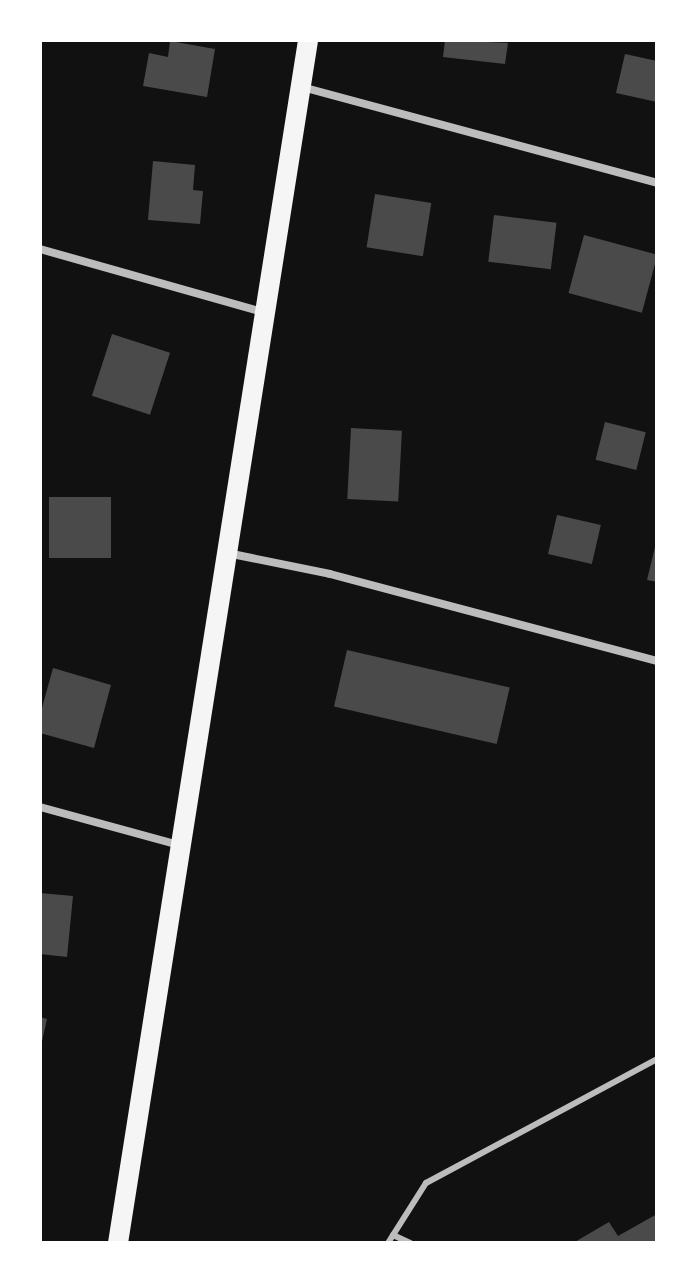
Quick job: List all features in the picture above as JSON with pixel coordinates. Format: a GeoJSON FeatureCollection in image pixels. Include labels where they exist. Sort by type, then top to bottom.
{"type":"FeatureCollection","features":[{"type":"Feature","properties":{"kind":"main road"},"geometry":{"type":"LineString","coordinates":[[118,1243],[308,40]]}},
{"type":"Feature","properties":{"kind":"street"},"geometry":{"type":"LineString","coordinates":[[299,87],[657,183]]}},
{"type":"Feature","properties":{"kind":"street"},"geometry":{"type":"LineString","coordinates":[[40,249],[264,312]]}},
{"type":"Feature","properties":{"kind":"street"},"geometry":{"type":"LineString","coordinates":[[226,553],[330,574],[657,661]]}},
{"type":"Feature","properties":{"kind":"street"},"geometry":{"type":"LineString","coordinates":[[40,807],[180,845]]}},
{"type":"Feature","properties":{"kind":"lane"},"geometry":{"type":"LineString","coordinates":[[388,1243],[426,1183],[657,1059]]}},
{"type":"Feature","properties":{"kind":"lane"},"geometry":{"type":"LineString","coordinates":[[393,1235],[410,1243]]}},
{"type":"Feature","properties":{"kind":"building"},"geometry":{"type":"Polygon","coordinates":[[[445,40],[508,43],[505,64],[443,57],[445,40]]]}},
{"type":"Feature","properties":{"kind":"building"},"geometry":{"type":"Polygon","coordinates":[[[170,41],[215,49],[207,97],[143,86],[149,53],[168,57],[170,41]]]}},
{"type":"Feature","properties":{"kind":"building"},"geometry":{"type":"Polygon","coordinates":[[[625,54],[657,61],[657,102],[616,93],[625,54]]]}},
{"type":"Feature","properties":{"kind":"building"},"geometry":{"type":"Polygon","coordinates":[[[153,161],[195,165],[193,190],[203,191],[200,224],[148,220],[153,161]]]}},
{"type":"Feature","properties":{"kind":"building"},"geometry":{"type":"Polygon","coordinates":[[[375,194],[431,203],[423,256],[367,247],[375,194]]]}},
{"type":"Feature","properties":{"kind":"building"},"geometry":{"type":"Polygon","coordinates":[[[494,215],[557,223],[551,269],[488,262],[494,215]]]}},
{"type":"Feature","properties":{"kind":"building"},"geometry":{"type":"Polygon","coordinates":[[[584,235],[657,255],[642,313],[568,293],[584,235]]]}},
{"type":"Feature","properties":{"kind":"building"},"geometry":{"type":"Polygon","coordinates":[[[112,334],[170,353],[150,415],[92,396],[112,334]]]}},
{"type":"Feature","properties":{"kind":"building"},"geometry":{"type":"Polygon","coordinates":[[[605,422],[646,432],[636,470],[596,460],[605,422]]]}},
{"type":"Feature","properties":{"kind":"building"},"geometry":{"type":"Polygon","coordinates":[[[351,428],[402,431],[398,502],[347,499],[351,428]]]}},
{"type":"Feature","properties":{"kind":"building"},"geometry":{"type":"Polygon","coordinates":[[[49,497],[111,497],[111,558],[49,558],[49,497]]]}},
{"type":"Feature","properties":{"kind":"building"},"geometry":{"type":"Polygon","coordinates":[[[557,515],[601,525],[592,564],[548,554],[557,515]]]}},
{"type":"Feature","properties":{"kind":"building"},"geometry":{"type":"Polygon","coordinates":[[[657,543],[657,582],[647,580],[657,543]]]}},
{"type":"Feature","properties":{"kind":"building"},"geometry":{"type":"Polygon","coordinates":[[[347,650],[510,688],[497,744],[334,707],[347,650]]]}},
{"type":"Feature","properties":{"kind":"building"},"geometry":{"type":"Polygon","coordinates":[[[53,668],[111,685],[94,748],[40,733],[40,715],[53,668]]]}},
{"type":"Feature","properties":{"kind":"building"},"geometry":{"type":"Polygon","coordinates":[[[40,893],[73,896],[67,957],[40,954],[40,893]]]}},
{"type":"Feature","properties":{"kind":"building"},"geometry":{"type":"Polygon","coordinates":[[[40,1017],[47,1019],[41,1046],[40,1046],[40,1017]]]}},
{"type":"Feature","properties":{"kind":"building"},"geometry":{"type":"Polygon","coordinates":[[[657,1214],[657,1243],[573,1243],[609,1222],[618,1236],[657,1214]]]}}]}
